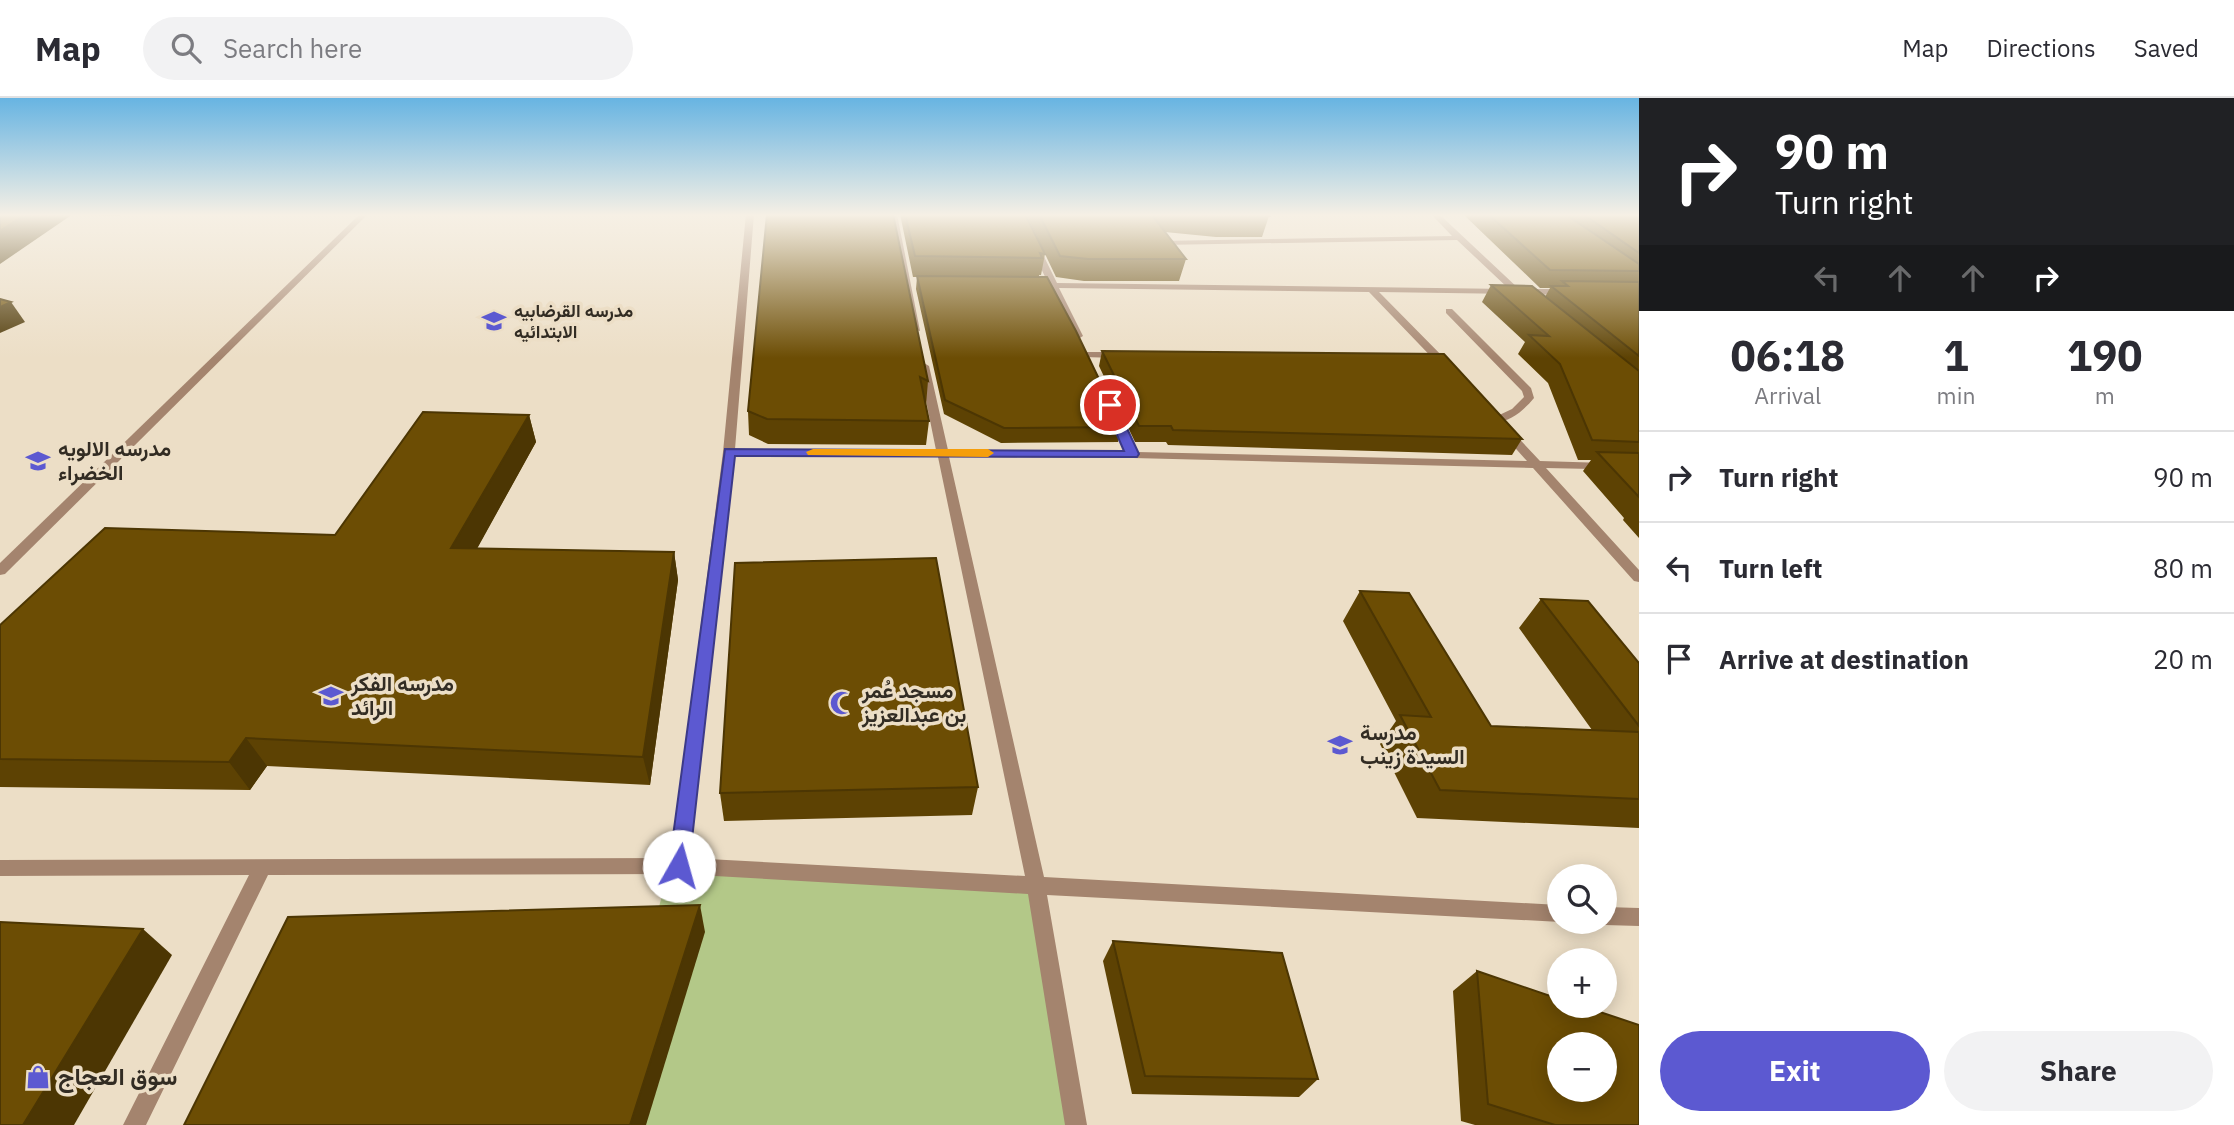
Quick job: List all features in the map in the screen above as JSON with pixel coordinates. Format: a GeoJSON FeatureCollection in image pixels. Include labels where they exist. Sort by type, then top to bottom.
{"type":"FeatureCollection","features":[{"type":"Feature","properties":{"kind":"street"},"geometry":{"type":"LineString","coordinates":[[0,571],[315,262]]}},
{"type":"Feature","properties":{"kind":"street"},"geometry":{"type":"LineString","coordinates":[[679,866],[729,452],[746,262]]}},
{"type":"Feature","properties":{"kind":"street"},"geometry":{"type":"LineString","coordinates":[[908,262],[915,283],[943,453],[1036,885],[1076,1125]]}},
{"type":"Feature","properties":{"kind":"street"},"geometry":{"type":"LineString","coordinates":[[1042,262],[1092,367]]}},
{"type":"Feature","properties":{"kind":"street"},"geometry":{"type":"LineString","coordinates":[[1485,262],[1527,300]]}},
{"type":"Feature","properties":{"kind":"street"},"geometry":{"type":"LineString","coordinates":[[1188,278],[1195,287]]}},
{"type":"Feature","properties":{"kind":"street"},"geometry":{"type":"LineString","coordinates":[[1028,285],[1571,293]]}},
{"type":"Feature","properties":{"kind":"street"},"geometry":{"type":"LineString","coordinates":[[1371,290],[1460,381]]}},
{"type":"Feature","properties":{"kind":"street"},"geometry":{"type":"LineString","coordinates":[[1449,311],[1527,390],[1529,398],[1523,405],[1497,421]]}},
{"type":"Feature","properties":{"kind":"street"},"geometry":{"type":"LineString","coordinates":[[1086,355],[1126,355]]}},
{"type":"Feature","properties":{"kind":"street"},"geometry":{"type":"LineString","coordinates":[[1429,361],[1442,361]]}},
{"type":"Feature","properties":{"kind":"street"},"geometry":{"type":"LineString","coordinates":[[1110,405],[1133,454]]}},
{"type":"Feature","properties":{"kind":"street"},"geometry":{"type":"LineString","coordinates":[[1488,411],[1639,578]]}},
{"type":"Feature","properties":{"kind":"street"},"geometry":{"type":"LineString","coordinates":[[729,452],[1133,454],[1639,467]]}},
{"type":"Feature","properties":{"kind":"street"},"geometry":{"type":"LineString","coordinates":[[0,868],[679,866],[1547,913]]}},
{"type":"Feature","properties":{"kind":"street"},"geometry":{"type":"LineString","coordinates":[[134,1125],[262,869]]}},
{"type":"Feature","properties":{"kind":"street"},"geometry":{"type":"LineString","coordinates":[[1617,916],[1639,917]]}},
{"type":"Feature","properties":{"kind":"green space"},"geometry":{"type":"Polygon","coordinates":[[[668,874],[1036,885],[1073,1125],[599,1125],[668,874]]]}},
{"type":"Feature","properties":{"kind":"building"},"geometry":{"type":"Polygon","coordinates":[[[762,262],[903,262],[928,381],[920,377],[929,421],[767,419],[748,411],[762,262]]]}},
{"type":"Feature","properties":{"kind":"building"},"geometry":{"type":"Polygon","coordinates":[[[1541,262],[1639,264],[1639,271],[1550,270],[1541,262]]]}},
{"type":"Feature","properties":{"kind":"building"},"geometry":{"type":"Polygon","coordinates":[[[917,276],[1047,277],[1122,427],[1004,428],[945,400],[917,276]]]}},
{"type":"Feature","properties":{"kind":"building"},"geometry":{"type":"Polygon","coordinates":[[[1562,281],[1639,282],[1639,356],[1551,286],[1568,286],[1562,281]]]}},
{"type":"Feature","properties":{"kind":"building"},"geometry":{"type":"Polygon","coordinates":[[[1491,285],[1532,286],[1639,371],[1639,442],[1592,440],[1560,364],[1529,335],[1549,336],[1491,285]]]}},
{"type":"Feature","properties":{"kind":"building"},"geometry":{"type":"Polygon","coordinates":[[[0,299],[11,302],[0,307],[0,299]]]}},
{"type":"Feature","properties":{"kind":"building"},"geometry":{"type":"Polygon","coordinates":[[[1102,351],[1444,354],[1522,439],[1173,430],[1171,426],[1139,426],[1102,351]]]}},
{"type":"Feature","properties":{"kind":"building"},"geometry":{"type":"Polygon","coordinates":[[[423,412],[529,415],[451,548],[674,552],[643,757],[246,738],[229,762],[0,759],[0,625],[105,528],[335,535],[423,412]]]}},
{"type":"Feature","properties":{"kind":"building"},"geometry":{"type":"Polygon","coordinates":[[[1597,452],[1639,453],[1639,497],[1597,452]]]}},
{"type":"Feature","properties":{"kind":"building","name":"مسجد عُمر بن عبدالعزيز"},"geometry":{"type":"Polygon","coordinates":[[[936,558],[978,787],[720,793],[735,563],[936,558]]]}},
{"type":"Feature","properties":{"kind":"building"},"geometry":{"type":"Polygon","coordinates":[[[1360,591],[1409,593],[1491,726],[1639,732],[1639,799],[1440,790],[1400,715],[1431,717],[1360,591]]]}},
{"type":"Feature","properties":{"kind":"building"},"geometry":{"type":"Polygon","coordinates":[[[1541,599],[1588,601],[1639,663],[1639,726],[1541,599]]]}},
{"type":"Feature","properties":{"kind":"building"},"geometry":{"type":"Polygon","coordinates":[[[700,905],[630,1125],[184,1125],[288,917],[700,905]]]}},
{"type":"Feature","properties":{"kind":"building"},"geometry":{"type":"Polygon","coordinates":[[[0,922],[143,929],[23,1125],[0,1125],[0,922]]]}},
{"type":"Feature","properties":{"kind":"building"},"geometry":{"type":"Polygon","coordinates":[[[1113,941],[1282,953],[1318,1079],[1145,1076],[1113,941]]]}},
{"type":"Feature","properties":{"kind":"building"},"geometry":{"type":"Polygon","coordinates":[[[1477,971],[1547,995],[1547,1018],[1617,1018],[1639,1025],[1639,1125],[1555,1125],[1488,1104],[1477,971]]]}},
{"type":"Feature","properties":{"kind":"slow traffic"},"geometry":{"type":"LineString","coordinates":[[813,452],[988,453]]}},
{"type":"Feature","properties":{"kind":"place","name":"مدرسه القرضابيه الابتدائيه"},"geometry":{"type":"Point","coordinates":[494,321]}},
{"type":"Feature","properties":{"kind":"place","name":"مدرسه الالويه الخضراء"},"geometry":{"type":"Point","coordinates":[38,461]}},
{"type":"Feature","properties":{"kind":"place","name":"مدرسه الفكر الرائد"},"geometry":{"type":"Point","coordinates":[331,696]}},
{"type":"Feature","properties":{"kind":"place","name":"مسجد عُمر بن عبدالعزيز"},"geometry":{"type":"Point","coordinates":[842,703]}},
{"type":"Feature","properties":{"kind":"place","name":"مدرسة السيدة زينب"},"geometry":{"type":"Point","coordinates":[1340,745]}},
{"type":"Feature","properties":{"kind":"place","name":"سوق العجاج"},"geometry":{"type":"Point","coordinates":[38,1077]}},
{"type":"Feature","properties":{"kind":"route"},"geometry":{"type":"LineString","coordinates":[[679,866],[729,452],[1133,454],[1110,405]]}}]}
